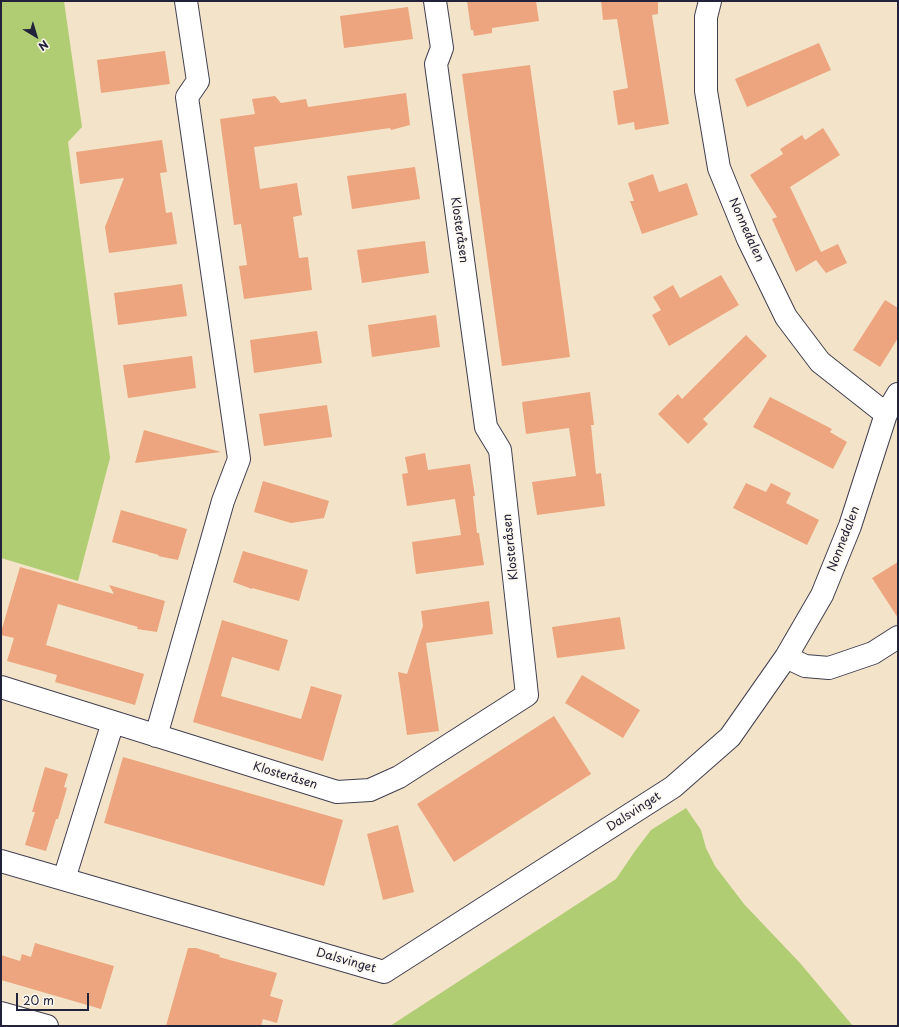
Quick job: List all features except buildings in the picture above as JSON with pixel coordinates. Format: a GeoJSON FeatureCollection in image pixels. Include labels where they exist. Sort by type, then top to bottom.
{"type":"FeatureCollection","features":[{"type":"Feature","properties":{"kind":"street"},"geometry":{"type":"LineString","coordinates":[[156,736],[224,501],[239,460],[187,97],[198,81],[186,1]]}},
{"type":"Feature","properties":{"kind":"street","name":"Klosteråsen"},"geometry":{"type":"LineString","coordinates":[[1,687],[337,792],[370,790],[399,777],[527,695],[500,450],[486,427],[436,64],[442,48],[435,1]]}},
{"type":"Feature","properties":{"kind":"street","name":"Nonnedalen"},"geometry":{"type":"LineString","coordinates":[[710,1],[706,16],[706,91],[720,168],[748,239],[786,317],[820,362],[886,414]]}},
{"type":"Feature","properties":{"kind":"street","name":"Nonnedalen"},"geometry":{"type":"LineString","coordinates":[[673,787],[730,736],[786,657],[822,594],[850,526],[886,414],[898,394]]}},
{"type":"Feature","properties":{"kind":"street"},"geometry":{"type":"LineString","coordinates":[[786,657],[805,666],[829,668],[873,653],[898,637]]}},
{"type":"Feature","properties":{"kind":"street"},"geometry":{"type":"LineString","coordinates":[[64,879],[113,722]]}},
{"type":"Feature","properties":{"kind":"street","name":"Dalsvinget"},"geometry":{"type":"LineString","coordinates":[[1,861],[384,972],[673,787]]}},
{"type":"Feature","properties":{"kind":"street"},"geometry":{"type":"LineString","coordinates":[[1,1013],[47,1026]]}},
{"type":"Feature","properties":{"kind":"green space"},"geometry":{"type":"Polygon","coordinates":[[[1,1],[64,1],[82,127],[68,142],[110,458],[78,581],[1,558],[1,1]]]}},
{"type":"Feature","properties":{"kind":"green space"},"geometry":{"type":"Polygon","coordinates":[[[686,808],[701,830],[706,848],[715,866],[744,904],[800,963],[853,1026],[390,1026],[616,879],[651,830],[686,808]]]}}]}
